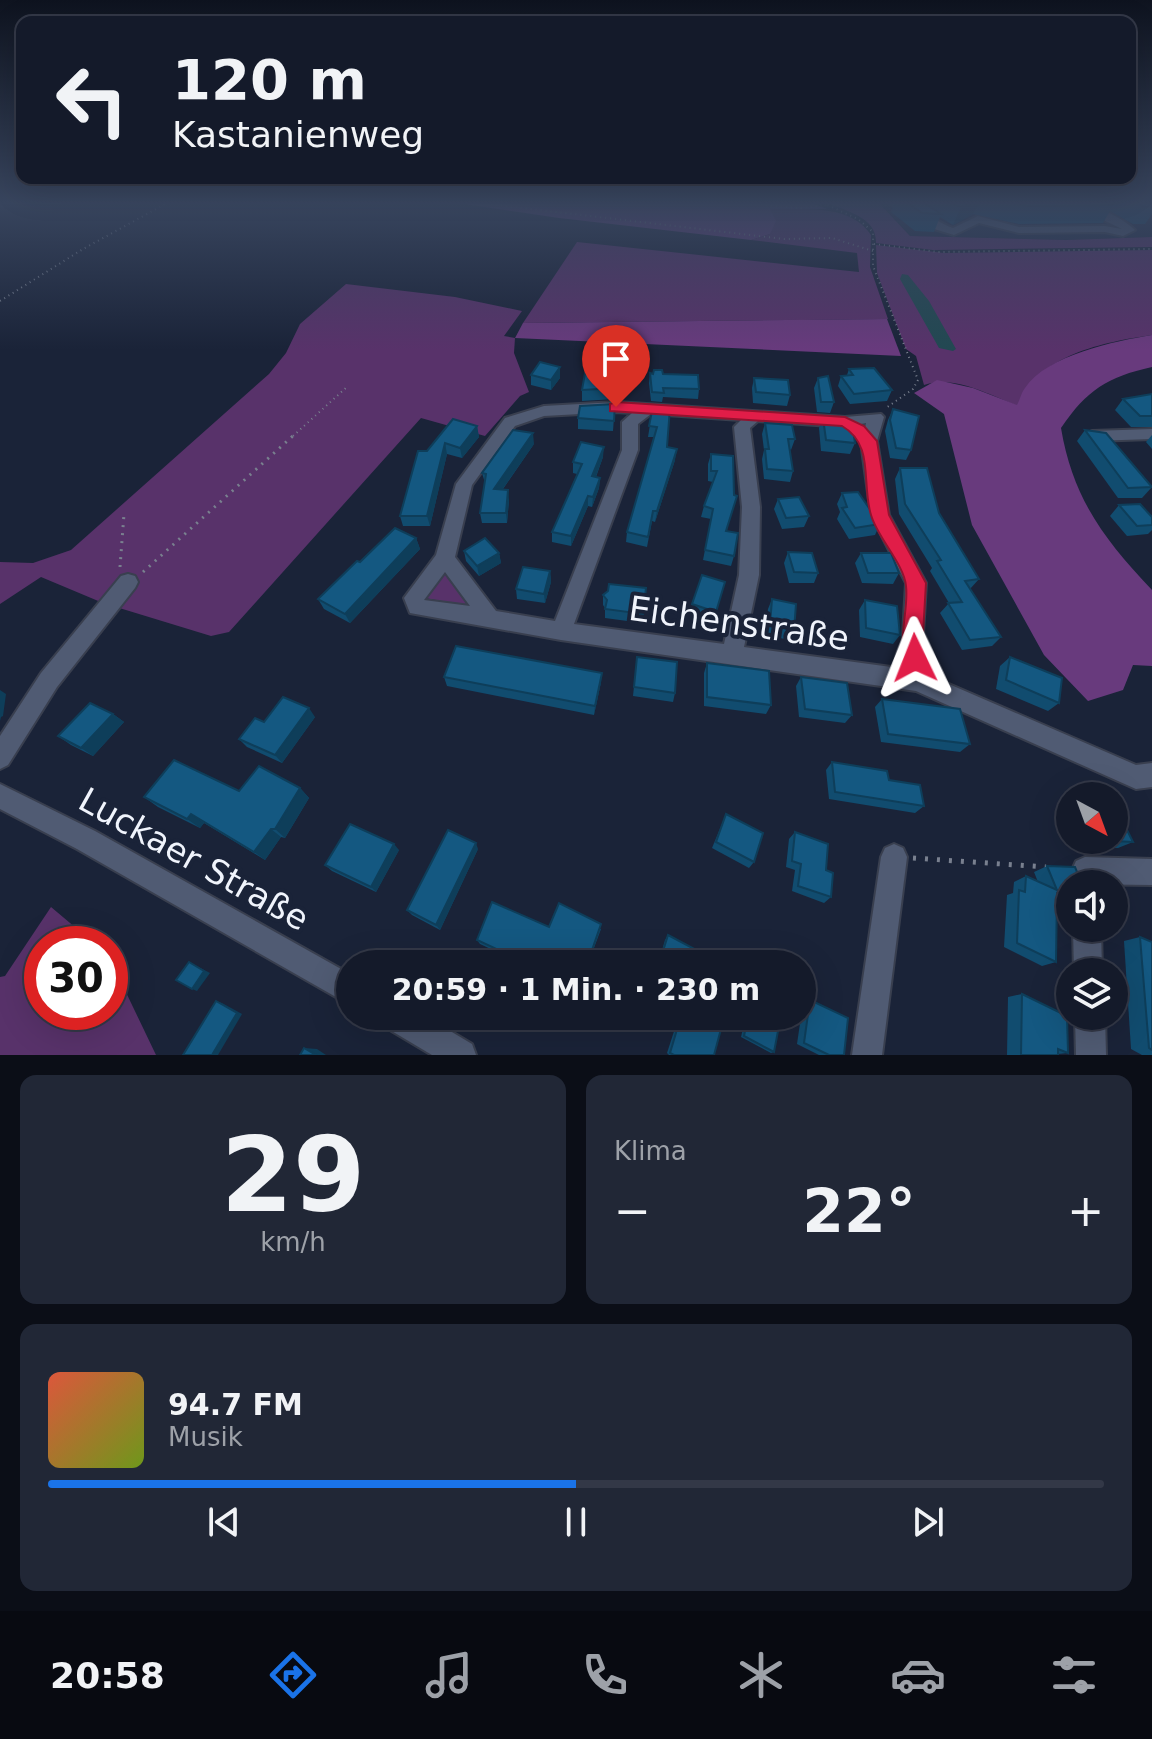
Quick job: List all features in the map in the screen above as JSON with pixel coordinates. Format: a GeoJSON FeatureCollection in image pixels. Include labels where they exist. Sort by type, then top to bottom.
{"type":"FeatureCollection","features":[{"type":"Feature","properties":{"kind":"street"},"geometry":{"type":"LineString","coordinates":[[561,631],[630,450],[630,422],[616,407]]}},
{"type":"Feature","properties":{"kind":"street"},"geometry":{"type":"LineString","coordinates":[[490,618],[445,558],[464,484],[510,422],[534,413],[616,407],[724,413],[749,421],[845,422],[876,417],[869,441],[880,515],[916,583],[913,634],[918,681]]}},
{"type":"Feature","properties":{"kind":"street"},"geometry":{"type":"LineString","coordinates":[[630,422],[648,409]]}},
{"type":"Feature","properties":{"kind":"street"},"geometry":{"type":"LineString","coordinates":[[732,655],[749,575],[749,421]]}},
{"type":"Feature","properties":{"kind":"street"},"geometry":{"type":"LineString","coordinates":[[845,422],[859,429],[869,441]]}},
{"type":"Feature","properties":{"kind":"street"},"geometry":{"type":"LineString","coordinates":[[1092,436],[1152,434]]}},
{"type":"Feature","properties":{"kind":"street","name":"Eichenstraße"},"geometry":{"type":"LineString","coordinates":[[445,558],[414,598],[417,607],[561,631],[918,681],[1136,777],[1152,775]]}},
{"type":"Feature","properties":{"kind":"street"},"geometry":{"type":"LineString","coordinates":[[0,757],[49,680],[128,582]]}},
{"type":"Feature","properties":{"kind":"street","name":"Luckaer Straße"},"geometry":{"type":"LineString","coordinates":[[0,796],[86,840],[336,982]]}},
{"type":"Feature","properties":{"kind":"street"},"geometry":{"type":"LineString","coordinates":[[867,1055],[894,857]]}},
{"type":"Feature","properties":{"kind":"street"},"geometry":{"type":"LineString","coordinates":[[1128,874],[1152,872]]}},
{"type":"Feature","properties":{"kind":"street"},"geometry":{"type":"LineString","coordinates":[[419,1030],[461,1055]]}},
{"type":"Feature","properties":{"kind":"street"},"geometry":{"type":"LineString","coordinates":[[1090,1030],[1091,1055]]}},
{"type":"Feature","properties":{"kind":"path"},"geometry":{"type":"LineString","coordinates":[[0,301],[78,252]]}},
{"type":"Feature","properties":{"kind":"path"},"geometry":{"type":"LineString","coordinates":[[873,252],[873,266],[918,380],[913,389],[876,417]]}},
{"type":"Feature","properties":{"kind":"path"},"geometry":{"type":"LineString","coordinates":[[124,514],[120,570],[128,582],[148,569],[348,386]]}},
{"type":"Feature","properties":{"kind":"path"},"geometry":{"type":"LineString","coordinates":[[894,857],[1056,874]]}},
{"type":"Feature","properties":{"kind":"shaded area"},"geometry":{"type":"Polygon","coordinates":[[[570,252],[673,252],[859,272],[857,253],[851,252],[870,252],[870,267],[888,319],[523,323],[570,252]]]}},
{"type":"Feature","properties":{"kind":"shaded area"},"geometry":{"type":"Polygon","coordinates":[[[876,252],[1152,252],[1152,335],[1094,347],[1056,363],[1040,374],[1018,406],[959,384],[935,382],[924,385],[916,356],[906,349],[877,273],[876,252]]]}},
{"type":"Feature","properties":{"kind":"shaded area"},"geometry":{"type":"Polygon","coordinates":[[[902,274],[908,275],[929,301],[956,349],[939,348],[900,279],[902,274]]]}},
{"type":"Feature","properties":{"kind":"shaded area"},"geometry":{"type":"Polygon","coordinates":[[[346,284],[455,297],[522,311],[504,336],[515,338],[514,353],[529,392],[520,396],[485,436],[421,418],[229,632],[211,636],[103,603],[41,577],[0,604],[0,562],[33,563],[71,550],[269,374],[286,353],[300,324],[346,284]]]}},
{"type":"Feature","properties":{"kind":"shaded area"},"geometry":{"type":"Polygon","coordinates":[[[887,319],[901,356],[515,338],[523,323],[887,319]]]}},
{"type":"Feature","properties":{"kind":"shaded area"},"geometry":{"type":"Polygon","coordinates":[[[1152,335],[1152,367],[1122,375],[1099,387],[1061,428],[1066,453],[1082,497],[1105,535],[1152,590],[1152,666],[1133,665],[1123,690],[1088,701],[1044,655],[972,525],[944,414],[914,393],[937,380],[973,388],[1017,405],[1035,376],[1065,358],[1152,335]]]}},
{"type":"Feature","properties":{"kind":"shaded area"},"geometry":{"type":"Polygon","coordinates":[[[445,571],[471,606],[424,598],[445,571]]]}},
{"type":"Feature","properties":{"kind":"shaded area"},"geometry":{"type":"Polygon","coordinates":[[[51,907],[74,926],[38,926],[51,907]]]}},
{"type":"Feature","properties":{"kind":"shaded area"},"geometry":{"type":"Polygon","coordinates":[[[24,948],[24,1030],[128,1030],[128,997],[156,1055],[0,1055],[0,977],[5,976],[24,948]]]}},
{"type":"Feature","properties":{"kind":"building"},"geometry":{"type":"Polygon","coordinates":[[[540,362],[560,367],[551,380],[531,375],[540,362]]]}},
{"type":"Feature","properties":{"kind":"building"},"geometry":{"type":"Polygon","coordinates":[[[874,368],[892,390],[854,394],[841,376],[853,375],[849,369],[874,368]]]}},
{"type":"Feature","properties":{"kind":"building"},"geometry":{"type":"Polygon","coordinates":[[[654,370],[662,370],[663,374],[698,375],[699,389],[663,388],[664,393],[652,392],[650,373],[653,374],[654,370]]]}},
{"type":"Feature","properties":{"kind":"building"},"geometry":{"type":"Polygon","coordinates":[[[585,373],[619,374],[617,388],[582,390],[585,373]]]}},
{"type":"Feature","properties":{"kind":"building"},"geometry":{"type":"Polygon","coordinates":[[[828,376],[834,402],[821,402],[818,378],[828,376]]]}},
{"type":"Feature","properties":{"kind":"building"},"geometry":{"type":"Polygon","coordinates":[[[754,378],[788,380],[790,395],[756,392],[754,378]]]}},
{"type":"Feature","properties":{"kind":"building"},"geometry":{"type":"Polygon","coordinates":[[[1152,394],[1152,416],[1140,416],[1123,399],[1152,394]]]}},
{"type":"Feature","properties":{"kind":"building"},"geometry":{"type":"Polygon","coordinates":[[[615,404],[614,421],[578,418],[580,406],[615,404]]]}},
{"type":"Feature","properties":{"kind":"building"},"geometry":{"type":"Polygon","coordinates":[[[653,406],[670,408],[667,447],[677,449],[657,511],[653,511],[648,537],[627,532],[657,427],[649,426],[653,406]]]}},
{"type":"Feature","properties":{"kind":"building"},"geometry":{"type":"Polygon","coordinates":[[[893,409],[919,416],[911,450],[896,448],[890,420],[893,409]]]}},
{"type":"Feature","properties":{"kind":"building"},"geometry":{"type":"Polygon","coordinates":[[[823,418],[852,423],[855,443],[826,440],[823,418]]]}},
{"type":"Feature","properties":{"kind":"building"},"geometry":{"type":"Polygon","coordinates":[[[453,419],[477,426],[460,448],[445,443],[427,516],[400,516],[418,451],[427,451],[453,419]]]}},
{"type":"Feature","properties":{"kind":"building"},"geometry":{"type":"Polygon","coordinates":[[[765,423],[792,425],[795,439],[788,439],[793,471],[767,469],[765,449],[769,449],[765,423]]]}},
{"type":"Feature","properties":{"kind":"building"},"geometry":{"type":"Polygon","coordinates":[[[513,430],[533,433],[494,489],[508,490],[506,513],[480,513],[486,474],[482,473],[513,430]]]}},
{"type":"Feature","properties":{"kind":"building"},"geometry":{"type":"Polygon","coordinates":[[[1085,430],[1106,433],[1152,487],[1128,488],[1085,430]]]}},
{"type":"Feature","properties":{"kind":"building"},"geometry":{"type":"Polygon","coordinates":[[[581,442],[604,447],[592,476],[600,478],[593,497],[588,496],[571,536],[552,532],[582,464],[573,462],[581,442]]]}},
{"type":"Feature","properties":{"kind":"building"},"geometry":{"type":"Polygon","coordinates":[[[711,454],[733,456],[734,495],[737,496],[726,531],[738,533],[734,556],[705,550],[713,509],[704,506],[717,471],[711,471],[711,454]]]}},
{"type":"Feature","properties":{"kind":"building"},"geometry":{"type":"Polygon","coordinates":[[[900,468],[927,468],[939,513],[979,579],[965,581],[1001,637],[970,640],[948,603],[962,602],[937,561],[941,560],[905,504],[900,468]]]}},
{"type":"Feature","properties":{"kind":"building"},"geometry":{"type":"Polygon","coordinates":[[[858,492],[880,524],[855,528],[842,508],[847,507],[842,493],[858,492]]]}},
{"type":"Feature","properties":{"kind":"building"},"geometry":{"type":"Polygon","coordinates":[[[799,497],[809,516],[786,518],[778,499],[799,497]]]}},
{"type":"Feature","properties":{"kind":"building"},"geometry":{"type":"Polygon","coordinates":[[[1140,504],[1152,517],[1152,525],[1137,526],[1119,505],[1140,504]]]}},
{"type":"Feature","properties":{"kind":"building"},"geometry":{"type":"Polygon","coordinates":[[[395,528],[416,538],[345,614],[318,599],[357,561],[360,562],[395,528]]]}},
{"type":"Feature","properties":{"kind":"building"},"geometry":{"type":"Polygon","coordinates":[[[485,538],[499,553],[477,566],[464,551],[485,538]]]}},
{"type":"Feature","properties":{"kind":"building"},"geometry":{"type":"Polygon","coordinates":[[[788,552],[812,553],[818,573],[794,572],[788,552]]]}},
{"type":"Feature","properties":{"kind":"building"},"geometry":{"type":"Polygon","coordinates":[[[861,553],[891,553],[899,573],[868,573],[861,553]]]}},
{"type":"Feature","properties":{"kind":"building"},"geometry":{"type":"Polygon","coordinates":[[[523,567],[550,571],[544,594],[516,589],[523,567]]]}},
{"type":"Feature","properties":{"kind":"building"},"geometry":{"type":"Polygon","coordinates":[[[702,575],[725,582],[716,612],[692,604],[702,575]]]}},
{"type":"Feature","properties":{"kind":"building"},"geometry":{"type":"Polygon","coordinates":[[[609,584],[646,588],[643,614],[605,609],[607,600],[603,595],[608,591],[609,584]]]}},
{"type":"Feature","properties":{"kind":"building"},"geometry":{"type":"Polygon","coordinates":[[[772,599],[796,604],[794,631],[770,625],[772,599]]]}},
{"type":"Feature","properties":{"kind":"building"},"geometry":{"type":"Polygon","coordinates":[[[865,600],[897,606],[900,635],[866,628],[865,600]]]}},
{"type":"Feature","properties":{"kind":"building"},"geometry":{"type":"Polygon","coordinates":[[[456,646],[602,673],[595,706],[444,677],[456,646]]]}},
{"type":"Feature","properties":{"kind":"building"},"geometry":{"type":"Polygon","coordinates":[[[637,657],[677,662],[675,693],[634,687],[637,657]]]}},
{"type":"Feature","properties":{"kind":"building"},"geometry":{"type":"Polygon","coordinates":[[[1010,657],[1062,678],[1059,703],[1006,680],[1010,657]]]}},
{"type":"Feature","properties":{"kind":"building"},"geometry":{"type":"Polygon","coordinates":[[[707,663],[769,671],[771,705],[707,697],[707,663]]]}},
{"type":"Feature","properties":{"kind":"building"},"geometry":{"type":"Polygon","coordinates":[[[801,677],[847,683],[852,715],[805,709],[801,677]]]}},
{"type":"Feature","properties":{"kind":"building"},"geometry":{"type":"Polygon","coordinates":[[[283,697],[309,708],[275,755],[239,739],[255,718],[264,722],[283,697]]]}},
{"type":"Feature","properties":{"kind":"building"},"geometry":{"type":"Polygon","coordinates":[[[882,699],[960,709],[970,744],[888,734],[882,699]]]}},
{"type":"Feature","properties":{"kind":"building"},"geometry":{"type":"Polygon","coordinates":[[[90,703],[113,714],[81,748],[58,736],[90,703]]]}},
{"type":"Feature","properties":{"kind":"building"},"geometry":{"type":"Polygon","coordinates":[[[174,760],[239,791],[259,766],[300,788],[275,829],[271,829],[254,852],[191,814],[187,819],[144,797],[174,760]]]}},
{"type":"Feature","properties":{"kind":"building"},"geometry":{"type":"Polygon","coordinates":[[[832,762],[887,771],[889,780],[920,785],[924,806],[835,792],[832,762]]]}},
{"type":"Feature","properties":{"kind":"building"},"geometry":{"type":"Polygon","coordinates":[[[726,814],[763,833],[754,862],[716,842],[726,814]]]}},
{"type":"Feature","properties":{"kind":"building"},"geometry":{"type":"Polygon","coordinates":[[[350,824],[394,844],[371,887],[325,865],[350,824]]]}},
{"type":"Feature","properties":{"kind":"building"},"geometry":{"type":"Polygon","coordinates":[[[448,830],[476,843],[436,925],[407,910],[448,830]]]}},
{"type":"Feature","properties":{"kind":"building"},"geometry":{"type":"Polygon","coordinates":[[[795,832],[828,844],[826,870],[833,873],[831,897],[798,886],[801,864],[792,861],[795,832]]]}},
{"type":"Feature","properties":{"kind":"building"},"geometry":{"type":"Polygon","coordinates":[[[1047,866],[1075,867],[1076,870],[1056,870],[1056,888],[1047,866]]]}},
{"type":"Feature","properties":{"kind":"building"},"geometry":{"type":"Polygon","coordinates":[[[1026,876],[1056,890],[1056,962],[1017,943],[1019,890],[1025,892],[1026,876]]]}},
{"type":"Feature","properties":{"kind":"building"},"geometry":{"type":"Polygon","coordinates":[[[492,902],[549,927],[559,903],[601,924],[592,950],[499,950],[477,940],[492,902]]]}},
{"type":"Feature","properties":{"kind":"building"},"geometry":{"type":"Polygon","coordinates":[[[668,935],[696,950],[663,950],[668,935]]]}},
{"type":"Feature","properties":{"kind":"building"},"geometry":{"type":"Polygon","coordinates":[[[1140,937],[1152,942],[1152,1050],[1149,1048],[1140,937]]]}},
{"type":"Feature","properties":{"kind":"building"},"geometry":{"type":"Polygon","coordinates":[[[189,962],[204,971],[192,989],[176,980],[189,962]]]}},
{"type":"Feature","properties":{"kind":"building"},"geometry":{"type":"Polygon","coordinates":[[[1022,994],[1056,1011],[1056,1030],[1067,1030],[1068,1053],[1058,1049],[1058,1055],[1021,1055],[1022,994]]]}},
{"type":"Feature","properties":{"kind":"building"},"geometry":{"type":"Polygon","coordinates":[[[216,1001],[237,1013],[212,1055],[183,1055],[216,1001]]]}},
{"type":"Feature","properties":{"kind":"building"},"geometry":{"type":"Polygon","coordinates":[[[816,1003],[848,1018],[844,1055],[829,1055],[804,1043],[806,1030],[816,1030],[816,1003]]]}},
{"type":"Feature","properties":{"kind":"building"},"geometry":{"type":"Polygon","coordinates":[[[677,1030],[721,1030],[714,1055],[670,1053],[677,1030]]]}},
{"type":"Feature","properties":{"kind":"building"},"geometry":{"type":"Polygon","coordinates":[[[745,1030],[778,1030],[774,1052],[744,1036],[745,1030]]]}},
{"type":"Feature","properties":{"kind":"building"},"geometry":{"type":"Polygon","coordinates":[[[304,1048],[316,1055],[300,1055],[304,1048]]]}},
{"type":"Feature","properties":{"kind":"route"},"geometry":{"type":"LineString","coordinates":[[616,407],[845,422],[859,429],[869,441],[880,515],[916,583],[915,658]]}}]}
